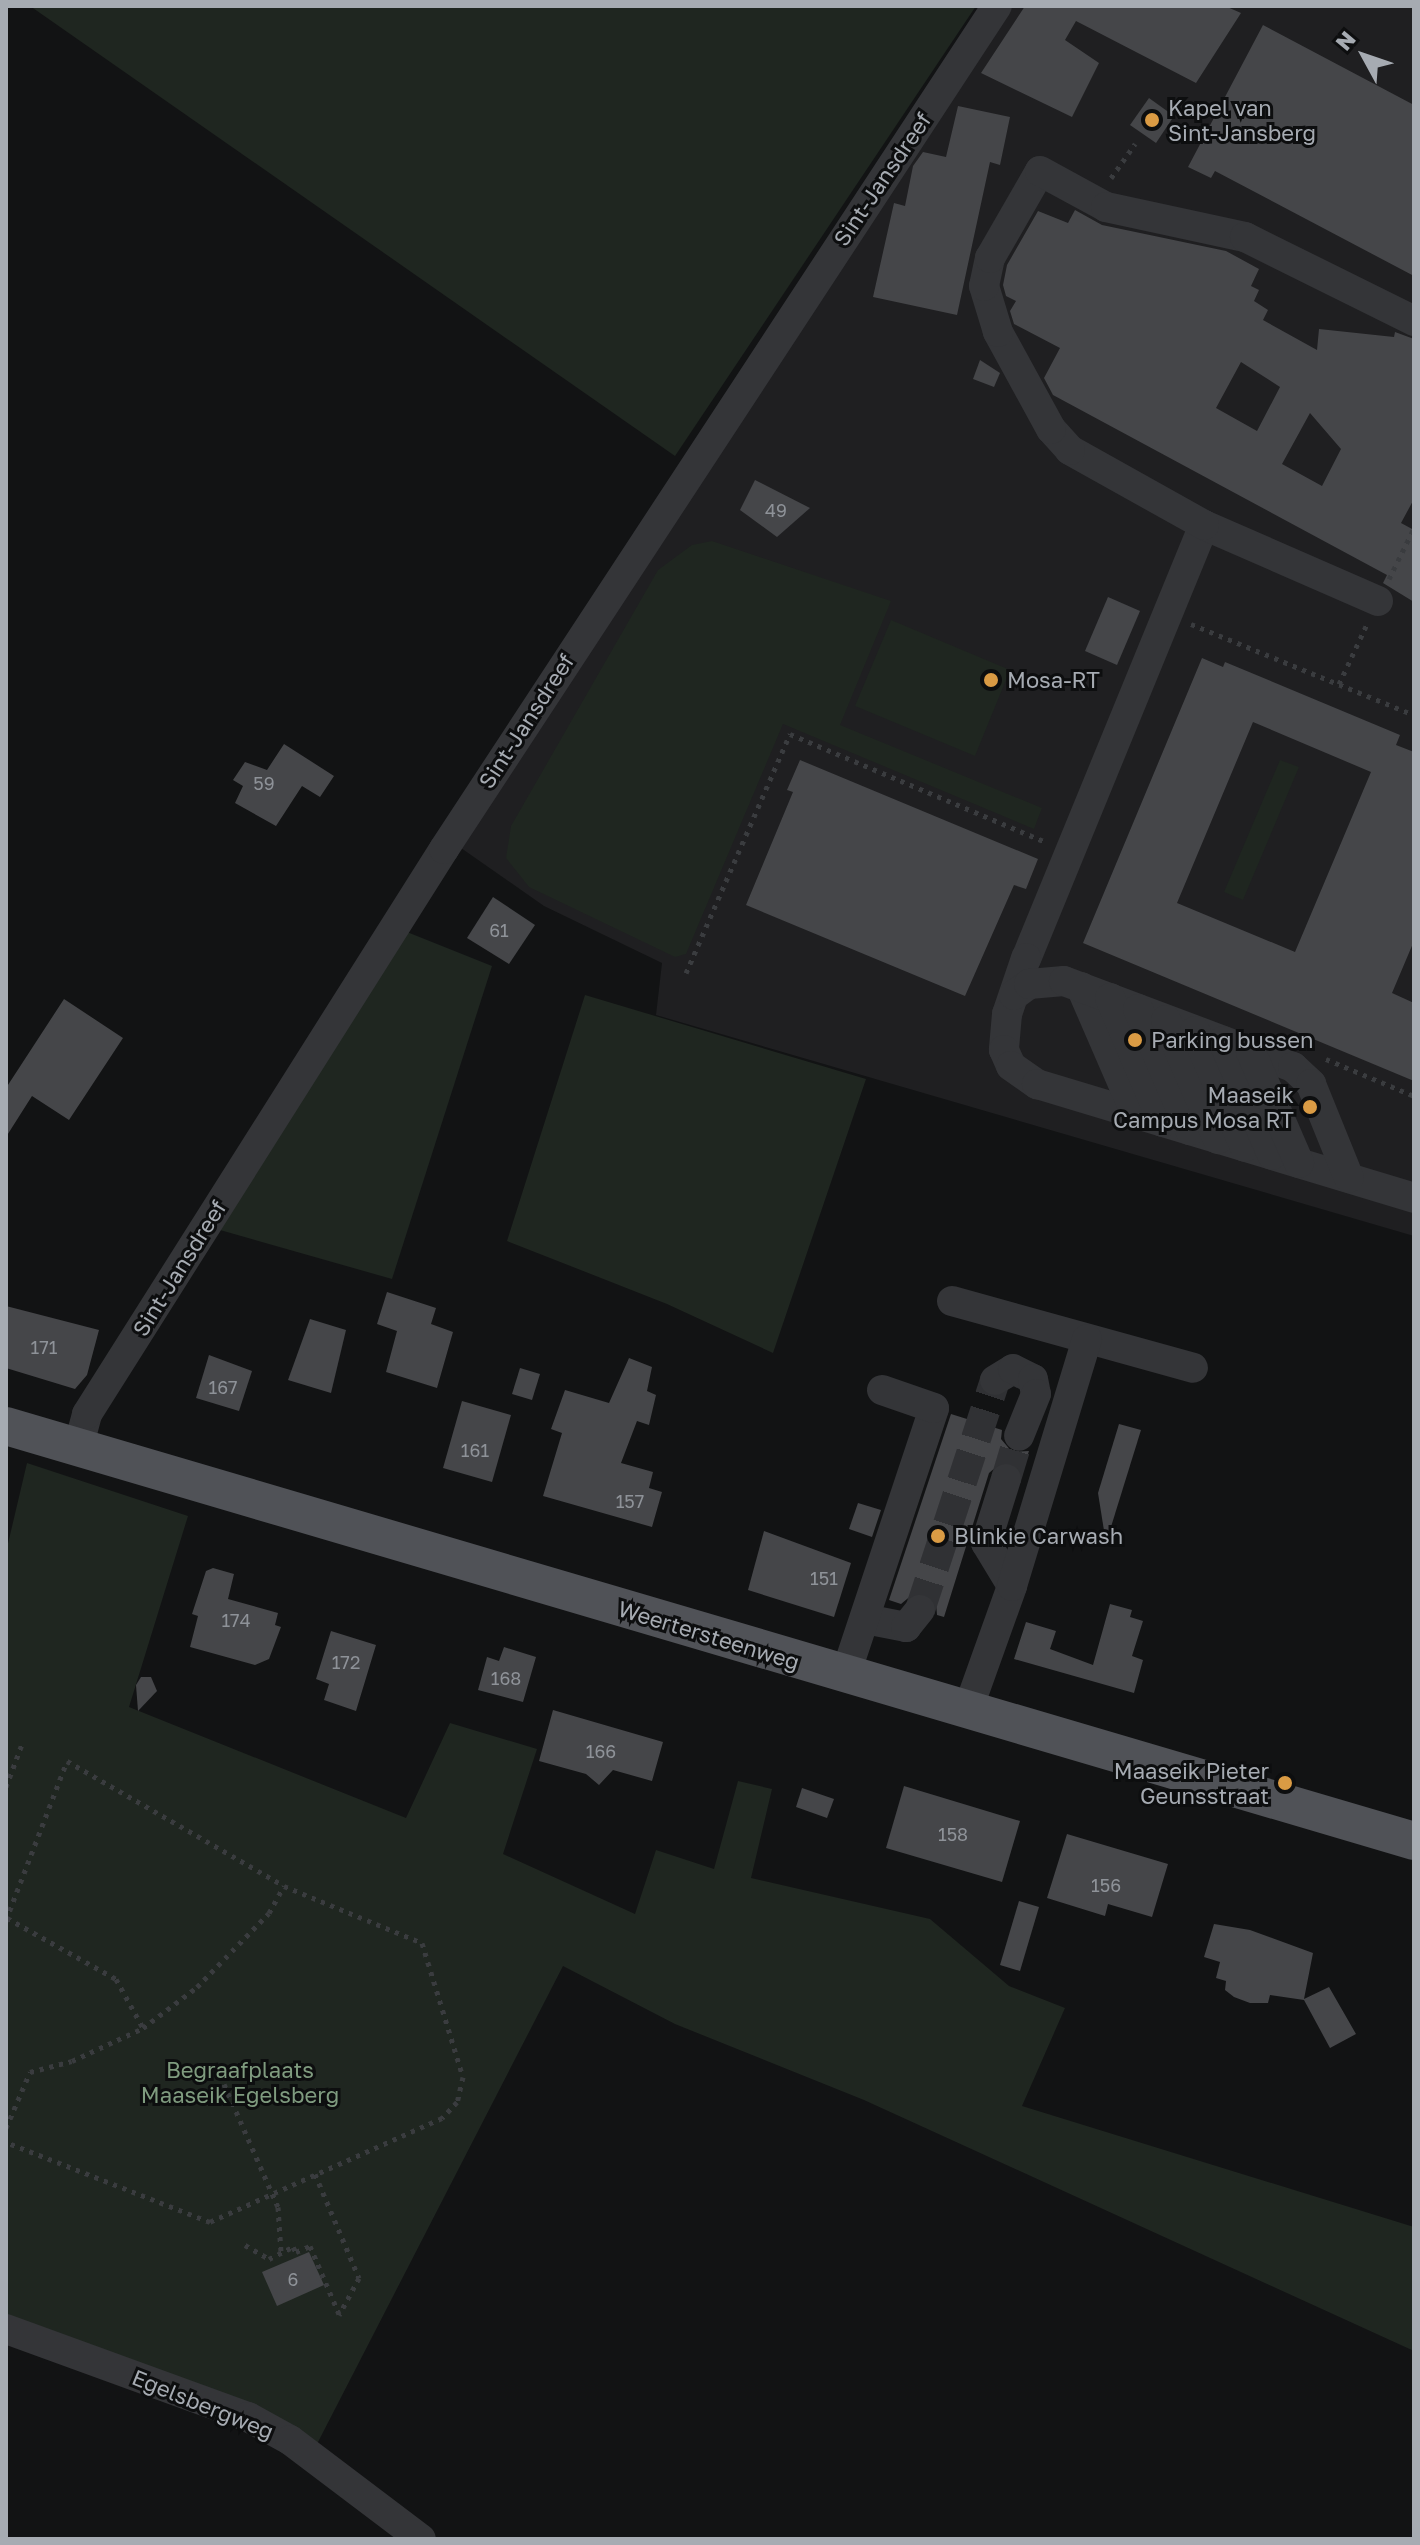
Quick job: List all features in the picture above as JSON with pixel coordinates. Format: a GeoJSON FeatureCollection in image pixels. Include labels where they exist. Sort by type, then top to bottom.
{"type":"FeatureCollection","features":[{"type":"Feature","properties":{"kind":"main road","name":"Weertersteenweg"},"geometry":{"type":"LineString","coordinates":[[6,1426],[967,1712],[1414,1841]]}},
{"type":"Feature","properties":{"kind":"street","name":"Sint-Jansdreef"},"geometry":{"type":"LineString","coordinates":[[78,1448],[87,1414],[436,861],[997,6]]}},
{"type":"Feature","properties":{"kind":"street"},"geometry":{"type":"LineString","coordinates":[[1378,601],[1204,525],[1070,450],[1038,407],[989,310],[984,286],[990,258],[1040,171],[1094,202],[1234,233],[1414,321]]}},
{"type":"Feature","properties":{"kind":"street"},"geometry":{"type":"LineString","coordinates":[[1204,525],[1014,995],[1003,1034],[1004,1050],[1022,1077],[1414,1198]]}},
{"type":"Feature","properties":{"kind":"street"},"geometry":{"type":"LineString","coordinates":[[1014,995],[1046,980],[1081,987],[1299,1071],[1311,1084],[1244,1147]]}},
{"type":"Feature","properties":{"kind":"street"},"geometry":{"type":"LineString","coordinates":[[1081,987],[1244,1147]]}},
{"type":"Feature","properties":{"kind":"street"},"geometry":{"type":"LineString","coordinates":[[1110,998],[1244,1147]]}},
{"type":"Feature","properties":{"kind":"street"},"geometry":{"type":"LineString","coordinates":[[1138,1009],[1244,1147]]}},
{"type":"Feature","properties":{"kind":"street"},"geometry":{"type":"LineString","coordinates":[[1166,1020],[1244,1147]]}},
{"type":"Feature","properties":{"kind":"street"},"geometry":{"type":"LineString","coordinates":[[1195,1031],[1244,1147]]}},
{"type":"Feature","properties":{"kind":"street"},"geometry":{"type":"LineString","coordinates":[[1223,1041],[1244,1147]]}},
{"type":"Feature","properties":{"kind":"street"},"geometry":{"type":"LineString","coordinates":[[1244,1147],[1251,1052]]}},
{"type":"Feature","properties":{"kind":"street"},"geometry":{"type":"LineString","coordinates":[[952,1301],[1193,1368]]}},
{"type":"Feature","properties":{"kind":"street"},"geometry":{"type":"LineString","coordinates":[[967,1712],[1012,1586],[1087,1339]]}},
{"type":"Feature","properties":{"kind":"street"},"geometry":{"type":"LineString","coordinates":[[995,1380],[1013,1369],[1025,1371],[1035,1383],[1019,1436]]}},
{"type":"Feature","properties":{"kind":"street"},"geometry":{"type":"LineString","coordinates":[[845,1676],[934,1408],[882,1390]]}},
{"type":"Feature","properties":{"kind":"street"},"geometry":{"type":"LineString","coordinates":[[1006,1479],[986,1543],[1012,1586]]}},
{"type":"Feature","properties":{"kind":"street"},"geometry":{"type":"LineString","coordinates":[[865,1619],[906,1627],[920,1610]]}},
{"type":"Feature","properties":{"kind":"street","name":"Egelsbergweg"},"geometry":{"type":"LineString","coordinates":[[6,2329],[248,2417],[290,2440],[421,2539]]}},
{"type":"Feature","properties":{"kind":"path"},"geometry":{"type":"LineString","coordinates":[[1094,202],[1135,144]]}},
{"type":"Feature","properties":{"kind":"path"},"geometry":{"type":"LineString","coordinates":[[1339,684],[1414,528]]}},
{"type":"Feature","properties":{"kind":"path"},"geometry":{"type":"LineString","coordinates":[[1182,637],[1188,623],[1414,715]]}},
{"type":"Feature","properties":{"kind":"path"},"geometry":{"type":"LineString","coordinates":[[686,973],[790,734],[1047,842]]}},
{"type":"Feature","properties":{"kind":"path"},"geometry":{"type":"LineString","coordinates":[[1320,1056],[1414,1096]]}},
{"type":"Feature","properties":{"kind":"path"},"geometry":{"type":"LineString","coordinates":[[6,1787],[22,1744]]}},
{"type":"Feature","properties":{"kind":"path"},"geometry":{"type":"LineString","coordinates":[[6,2142],[210,2222],[442,2118],[457,2102],[463,2077],[422,1943],[284,1886],[67,1761],[6,1919],[116,1979],[143,2028]]}},
{"type":"Feature","properties":{"kind":"path"},"geometry":{"type":"LineString","coordinates":[[6,2128],[30,2072],[72,2061],[143,2028],[197,1987],[269,1913],[284,1886]]}},
{"type":"Feature","properties":{"kind":"path"},"geometry":{"type":"LineString","coordinates":[[224,2084],[278,2207],[281,2252]]}},
{"type":"Feature","properties":{"kind":"path"},"geometry":{"type":"LineString","coordinates":[[245,2245],[269,2259],[281,2252],[310,2246],[339,2315],[359,2278],[315,2174]]}},
{"type":"Feature","properties":{"kind":"shaded area","name":"Mosa-RT"},"geometry":{"type":"Polygon","coordinates":[[[1005,6],[1414,6],[1414,1236],[656,1015],[662,963],[544,906],[461,848],[1005,6]]]}},
{"type":"Feature","properties":{"kind":"green space"},"geometry":{"type":"Polygon","coordinates":[[[30,6],[976,6],[675,456],[30,6]]]}},
{"type":"Feature","properties":{"kind":"green space"},"geometry":{"type":"Polygon","coordinates":[[[712,541],[891,601],[840,725],[1042,808],[1034,829],[783,724],[686,954],[675,957],[529,887],[506,858],[511,826],[658,570],[692,545],[712,541]]]}},
{"type":"Feature","properties":{"kind":"green space"},"geometry":{"type":"Polygon","coordinates":[[[891,620],[1010,670],[975,756],[855,706],[891,620]]]}},
{"type":"Feature","properties":{"kind":"green space"},"geometry":{"type":"Polygon","coordinates":[[[1280,760],[1299,767],[1243,900],[1224,892],[1280,760]]]}},
{"type":"Feature","properties":{"kind":"green space"},"geometry":{"type":"Polygon","coordinates":[[[407,932],[492,966],[392,1279],[220,1230],[407,932]]]}},
{"type":"Feature","properties":{"kind":"green space"},"geometry":{"type":"Polygon","coordinates":[[[585,995],[866,1079],[773,1353],[667,1304],[507,1241],[585,995]]]}},
{"type":"Feature","properties":{"kind":"green space","name":"Begraafplaats Maaseik Egelsberg"},"geometry":{"type":"Polygon","coordinates":[[[27,1463],[188,1516],[129,1707],[406,1818],[450,1723],[537,1749],[503,1854],[635,1914],[656,1850],[714,1869],[738,1781],[772,1789],[751,1878],[930,1919],[1009,1986],[1065,2008],[1022,2106],[1414,2227],[1414,2351],[864,2100],[675,2024],[563,1966],[317,2444],[6,2318],[6,1552],[27,1463]]]}},
{"type":"Feature","properties":{"kind":"building"},"geometry":{"type":"Polygon","coordinates":[[[1025,6],[1225,6],[1241,13],[1196,83],[1076,21],[1065,40],[1099,63],[1072,117],[981,73],[1025,6]]]}},
{"type":"Feature","properties":{"kind":"building"},"geometry":{"type":"Polygon","coordinates":[[[1263,25],[1414,105],[1414,276],[1215,171],[1211,178],[1188,167],[1263,25]]]}},
{"type":"Feature","properties":{"kind":"building","name":"Kapel van Sint-Jansberg"},"geometry":{"type":"Polygon","coordinates":[[[1149,98],[1174,116],[1156,143],[1130,125],[1149,98]]]}},
{"type":"Feature","properties":{"kind":"building"},"geometry":{"type":"Polygon","coordinates":[[[958,106],[1010,117],[1000,165],[990,162],[957,315],[873,297],[894,203],[905,206],[913,166],[923,152],[946,157],[958,106]]]}},
{"type":"Feature","properties":{"kind":"building"},"geometry":{"type":"Polygon","coordinates":[[[1075,210],[1102,225],[1226,251],[1259,269],[1251,286],[1259,290],[1254,301],[1268,310],[1263,320],[1317,350],[1319,329],[1394,337],[1395,332],[1414,339],[1414,499],[1401,523],[1414,530],[1414,602],[1383,583],[1387,575],[1053,395],[1044,378],[1060,348],[1014,324],[1010,311],[1016,301],[1006,296],[1003,285],[1007,265],[1038,211],[1068,223],[1075,210]],[[1241,362],[1216,408],[1257,431],[1280,387],[1241,362]],[[1310,413],[1282,464],[1322,486],[1341,449],[1310,413]]]}},
{"type":"Feature","properties":{"kind":"building"},"geometry":{"type":"Polygon","coordinates":[[[980,360],[1000,373],[994,387],[973,379],[980,360]]]}},
{"type":"Feature","properties":{"kind":"building"},"geometry":{"type":"Polygon","coordinates":[[[755,480],[810,508],[777,537],[740,510],[755,480]]]}},
{"type":"Feature","properties":{"kind":"building"},"geometry":{"type":"Polygon","coordinates":[[[1108,597],[1140,611],[1117,665],[1085,651],[1108,597]]]}},
{"type":"Feature","properties":{"kind":"building"},"geometry":{"type":"Polygon","coordinates":[[[1202,658],[1223,667],[1225,662],[1400,735],[1396,745],[1414,752],[1414,941],[1392,993],[1414,1003],[1414,1081],[1083,943],[1202,658]],[[1253,722],[1177,903],[1295,952],[1371,772],[1253,722]]]}},
{"type":"Feature","properties":{"kind":"building"},"geometry":{"type":"Polygon","coordinates":[[[284,744],[334,776],[320,797],[302,786],[276,826],[235,803],[243,786],[233,780],[245,762],[267,770],[284,744]]]}},
{"type":"Feature","properties":{"kind":"building"},"geometry":{"type":"Polygon","coordinates":[[[800,760],[1038,859],[1026,889],[1014,885],[965,996],[746,905],[793,792],[787,790],[800,760]]]}},
{"type":"Feature","properties":{"kind":"building"},"geometry":{"type":"Polygon","coordinates":[[[493,897],[535,925],[509,964],[467,938],[493,897]]]}},
{"type":"Feature","properties":{"kind":"building"},"geometry":{"type":"Polygon","coordinates":[[[64,999],[123,1038],[69,1120],[32,1096],[6,1137],[6,1088],[64,999]]]}},
{"type":"Feature","properties":{"kind":"building"},"geometry":{"type":"Polygon","coordinates":[[[387,1292],[436,1308],[431,1324],[453,1332],[437,1388],[386,1372],[397,1331],[377,1324],[387,1292]]]}},
{"type":"Feature","properties":{"kind":"building"},"geometry":{"type":"Polygon","coordinates":[[[6,1306],[99,1330],[87,1375],[75,1389],[6,1368],[6,1306]]]}},
{"type":"Feature","properties":{"kind":"building"},"geometry":{"type":"Polygon","coordinates":[[[310,1319],[346,1330],[331,1393],[288,1380],[310,1319]]]}},
{"type":"Feature","properties":{"kind":"building"},"geometry":{"type":"Polygon","coordinates":[[[209,1355],[252,1371],[239,1411],[196,1398],[209,1355]]]}},
{"type":"Feature","properties":{"kind":"building"},"geometry":{"type":"Polygon","coordinates":[[[629,1358],[652,1367],[647,1391],[656,1395],[649,1425],[637,1421],[621,1463],[653,1472],[649,1488],[662,1492],[652,1527],[543,1496],[562,1433],[551,1429],[565,1390],[609,1403],[629,1358]]]}},
{"type":"Feature","properties":{"kind":"building"},"geometry":{"type":"Polygon","coordinates":[[[520,1368],[540,1374],[532,1400],[512,1394],[520,1368]]]}},
{"type":"Feature","properties":{"kind":"building"},"geometry":{"type":"Polygon","coordinates":[[[462,1401],[511,1415],[492,1482],[443,1468],[462,1401]]]}},
{"type":"Feature","properties":{"kind":"building","name":"Blinkie Carwash"},"geometry":{"type":"Polygon","coordinates":[[[951,1414],[1002,1430],[1001,1439],[1012,1452],[1029,1451],[1022,1472],[1003,1461],[989,1473],[944,1617],[937,1615],[936,1603],[924,1592],[913,1594],[901,1604],[889,1600],[951,1414]]]}},
{"type":"Feature","properties":{"kind":"building"},"geometry":{"type":"Polygon","coordinates":[[[1119,1424],[1141,1430],[1106,1543],[1098,1493],[1119,1424]]]}},
{"type":"Feature","properties":{"kind":"building"},"geometry":{"type":"Polygon","coordinates":[[[858,1503],[881,1510],[872,1537],[849,1529],[858,1503]]]}},
{"type":"Feature","properties":{"kind":"building"},"geometry":{"type":"Polygon","coordinates":[[[764,1531],[851,1563],[834,1617],[748,1590],[764,1531]]]}},
{"type":"Feature","properties":{"kind":"building"},"geometry":{"type":"Polygon","coordinates":[[[213,1568],[234,1574],[228,1599],[278,1613],[275,1625],[281,1627],[269,1659],[255,1665],[190,1647],[198,1616],[192,1614],[206,1571],[213,1568]]]}},
{"type":"Feature","properties":{"kind":"building"},"geometry":{"type":"Polygon","coordinates":[[[1110,1604],[1132,1610],[1130,1617],[1143,1621],[1132,1656],[1143,1660],[1134,1693],[1014,1659],[1026,1622],[1056,1631],[1050,1649],[1093,1665],[1110,1604]]]}},
{"type":"Feature","properties":{"kind":"building"},"geometry":{"type":"Polygon","coordinates":[[[331,1631],[376,1645],[356,1711],[324,1700],[329,1684],[316,1679],[331,1631]]]}},
{"type":"Feature","properties":{"kind":"building"},"geometry":{"type":"Polygon","coordinates":[[[504,1647],[536,1657],[523,1702],[478,1690],[487,1657],[499,1661],[504,1647]]]}},
{"type":"Feature","properties":{"kind":"building"},"geometry":{"type":"Polygon","coordinates":[[[141,1677],[151,1677],[157,1691],[138,1711],[136,1685],[141,1677]]]}},
{"type":"Feature","properties":{"kind":"building"},"geometry":{"type":"Polygon","coordinates":[[[553,1710],[663,1742],[652,1781],[613,1770],[599,1785],[586,1774],[539,1761],[553,1710]]]}},
{"type":"Feature","properties":{"kind":"building"},"geometry":{"type":"Polygon","coordinates":[[[904,1786],[1020,1821],[1002,1882],[886,1848],[904,1786]]]}},
{"type":"Feature","properties":{"kind":"building"},"geometry":{"type":"Polygon","coordinates":[[[802,1788],[834,1799],[827,1818],[796,1807],[802,1788]]]}},
{"type":"Feature","properties":{"kind":"building"},"geometry":{"type":"Polygon","coordinates":[[[1067,1834],[1168,1864],[1152,1917],[1108,1904],[1105,1916],[1047,1898],[1067,1834]]]}},
{"type":"Feature","properties":{"kind":"building"},"geometry":{"type":"Polygon","coordinates":[[[1019,1901],[1039,1907],[1020,1971],[1000,1965],[1019,1901]]]}},
{"type":"Feature","properties":{"kind":"building"},"geometry":{"type":"Polygon","coordinates":[[[1214,1924],[1250,1930],[1313,1953],[1304,1999],[1329,1987],[1356,2034],[1330,2048],[1304,2000],[1270,1995],[1268,2003],[1250,2003],[1234,1997],[1225,1990],[1226,1981],[1216,1978],[1220,1962],[1204,1957],[1214,1924]]]}},
{"type":"Feature","properties":{"kind":"building"},"geometry":{"type":"Polygon","coordinates":[[[309,2252],[324,2285],[277,2306],[262,2272],[309,2252]]]}},
{"type":"Feature","properties":{"kind":"tunnel"},"geometry":{"type":"LineString","coordinates":[[920,1610],[995,1380]]}},
{"type":"Feature","properties":{"kind":"tunnel"},"geometry":{"type":"LineString","coordinates":[[1006,1479],[1019,1436]]}},
{"type":"Feature","properties":{"kind":"place","name":"Kapel van Sint-Jansberg"},"geometry":{"type":"Point","coordinates":[1152,120]}},
{"type":"Feature","properties":{"kind":"place","name":"Mosa-RT"},"geometry":{"type":"Point","coordinates":[991,680]}},
{"type":"Feature","properties":{"kind":"place","name":"Parking bussen"},"geometry":{"type":"Point","coordinates":[1135,1040]}},
{"type":"Feature","properties":{"kind":"place","name":"Maaseik Campus Mosa RT"},"geometry":{"type":"Point","coordinates":[1310,1107]}},
{"type":"Feature","properties":{"kind":"place","name":"Blinkie Carwash"},"geometry":{"type":"Point","coordinates":[938,1536]}},
{"type":"Feature","properties":{"kind":"place","name":"Maaseik Pieter Geunsstraat"},"geometry":{"type":"Point","coordinates":[1285,1783]}}]}
